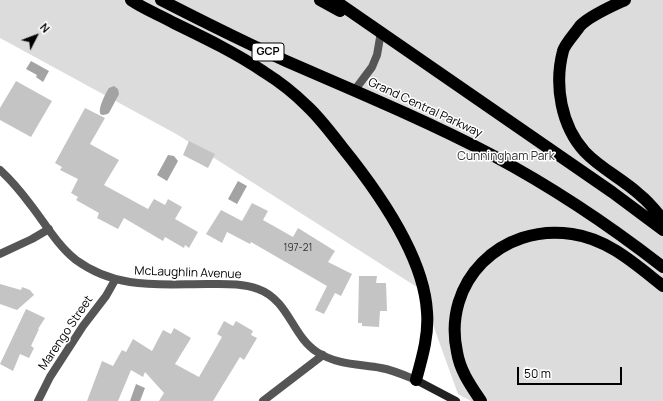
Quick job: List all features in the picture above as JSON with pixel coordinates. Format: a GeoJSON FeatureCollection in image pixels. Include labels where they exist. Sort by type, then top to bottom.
{"type":"FeatureCollection","features":[{"type":"Feature","properties":{"kind":"highway"},"geometry":{"type":"LineString","coordinates":[[131,0],[229,50],[280,82],[319,119],[361,170],[384,204],[403,237],[414,261],[425,296],[427,326],[423,356],[416,380]]}},
{"type":"Feature","properties":{"kind":"highway","name":"Grand Central Parkway"},"geometry":{"type":"LineString","coordinates":[[161,0],[284,60],[446,132],[492,155],[536,179],[579,206],[621,235],[663,267]]}},
{"type":"Feature","properties":{"kind":"highway"},"geometry":{"type":"LineString","coordinates":[[168,0],[184,12]]}},
{"type":"Feature","properties":{"kind":"highway"},"geometry":{"type":"LineString","coordinates":[[320,0],[380,32]]}},
{"type":"Feature","properties":{"kind":"highway"},"geometry":{"type":"LineString","coordinates":[[334,0],[612,192],[663,230]]}},
{"type":"Feature","properties":{"kind":"highway"},"geometry":{"type":"LineString","coordinates":[[625,0],[607,8],[581,25],[563,50],[559,84],[565,120],[571,133],[585,152],[602,167],[640,195],[663,220]]}},
{"type":"Feature","properties":{"kind":"highway"},"geometry":{"type":"LineString","coordinates":[[481,401],[460,365],[457,353],[454,321],[459,300],[468,280],[482,263],[498,249],[519,239],[536,235],[550,233],[572,234],[603,243],[626,257],[663,286]]}},
{"type":"Feature","properties":{"kind":"street"},"geometry":{"type":"LineString","coordinates":[[354,90],[372,67],[377,55],[380,32]]}},
{"type":"Feature","properties":{"kind":"street","name":"McLaughlin Avenue"},"geometry":{"type":"LineString","coordinates":[[0,170],[30,202],[62,246],[75,258],[91,269],[115,280],[144,284],[229,284],[260,290],[271,296],[280,304],[305,341],[322,355],[346,364],[392,371],[416,380],[456,401]]}},
{"type":"Feature","properties":{"kind":"street"},"geometry":{"type":"LineString","coordinates":[[0,254],[49,229]]}},
{"type":"Feature","properties":{"kind":"street","name":"Marengo Street"},"geometry":{"type":"LineString","coordinates":[[38,401],[50,377],[83,326],[106,296],[115,280]]}},
{"type":"Feature","properties":{"kind":"street"},"geometry":{"type":"LineString","coordinates":[[264,401],[322,355]]}},
{"type":"Feature","properties":{"kind":"green space","name":"Cunningham Park"},"geometry":{"type":"Polygon","coordinates":[[[0,0],[663,0],[663,401],[471,401],[458,394],[420,289],[178,135],[0,38],[0,0]]]}},
{"type":"Feature","properties":{"kind":"shaded area"},"geometry":{"type":"Polygon","coordinates":[[[31,61],[49,71],[43,82],[36,77],[37,75],[26,69],[31,61]]]}},
{"type":"Feature","properties":{"kind":"shaded area"},"geometry":{"type":"Polygon","coordinates":[[[114,86],[118,89],[119,94],[109,113],[103,115],[100,111],[105,95],[109,88],[114,86]]]}},
{"type":"Feature","properties":{"kind":"shaded area"},"geometry":{"type":"Polygon","coordinates":[[[168,155],[174,156],[178,161],[167,181],[157,175],[168,155]]]}},
{"type":"Feature","properties":{"kind":"shaded area"},"geometry":{"type":"Polygon","coordinates":[[[238,181],[247,186],[237,204],[228,199],[238,181]]]}},
{"type":"Feature","properties":{"kind":"shaded area"},"geometry":{"type":"Polygon","coordinates":[[[136,384],[145,388],[140,401],[130,401],[136,384]]]}},
{"type":"Feature","properties":{"kind":"building"},"geometry":{"type":"Polygon","coordinates":[[[16,81],[52,101],[31,137],[0,120],[0,108],[16,81]]]}},
{"type":"Feature","properties":{"kind":"building"},"geometry":{"type":"Polygon","coordinates":[[[85,108],[105,118],[90,144],[119,160],[104,185],[148,209],[154,199],[165,205],[168,199],[182,207],[175,219],[198,232],[189,248],[185,245],[184,248],[165,237],[163,241],[124,218],[118,229],[97,218],[99,213],[76,200],[78,197],[71,193],[78,179],[60,170],[62,167],[55,163],[85,108]]]}},
{"type":"Feature","properties":{"kind":"building"},"geometry":{"type":"Polygon","coordinates":[[[189,141],[215,154],[208,168],[183,155],[189,141]]]}},
{"type":"Feature","properties":{"kind":"building"},"geometry":{"type":"Polygon","coordinates":[[[252,203],[268,211],[263,220],[293,237],[298,228],[335,251],[328,262],[352,274],[341,296],[335,293],[324,314],[315,310],[327,286],[251,242],[250,244],[227,232],[222,243],[206,234],[221,210],[242,221],[252,203]]]}},
{"type":"Feature","properties":{"kind":"building"},"geometry":{"type":"Polygon","coordinates":[[[359,276],[377,276],[376,283],[386,283],[387,311],[380,311],[379,327],[362,326],[362,323],[358,323],[359,276]]]}},
{"type":"Feature","properties":{"kind":"building"},"geometry":{"type":"Polygon","coordinates":[[[0,284],[21,290],[22,287],[30,290],[34,295],[17,310],[0,304],[0,284]]]}},
{"type":"Feature","properties":{"kind":"building"},"geometry":{"type":"Polygon","coordinates":[[[26,309],[45,318],[38,329],[31,346],[34,348],[29,358],[20,354],[13,371],[0,364],[26,309]]]}},
{"type":"Feature","properties":{"kind":"building"},"geometry":{"type":"Polygon","coordinates":[[[224,321],[233,326],[236,321],[253,331],[251,335],[257,338],[244,360],[240,357],[213,401],[159,401],[164,393],[145,372],[143,377],[131,370],[118,401],[87,401],[102,361],[113,366],[122,350],[126,352],[133,339],[152,351],[163,330],[171,334],[174,328],[191,338],[175,364],[199,377],[222,337],[217,334],[224,321]]]}}]}
